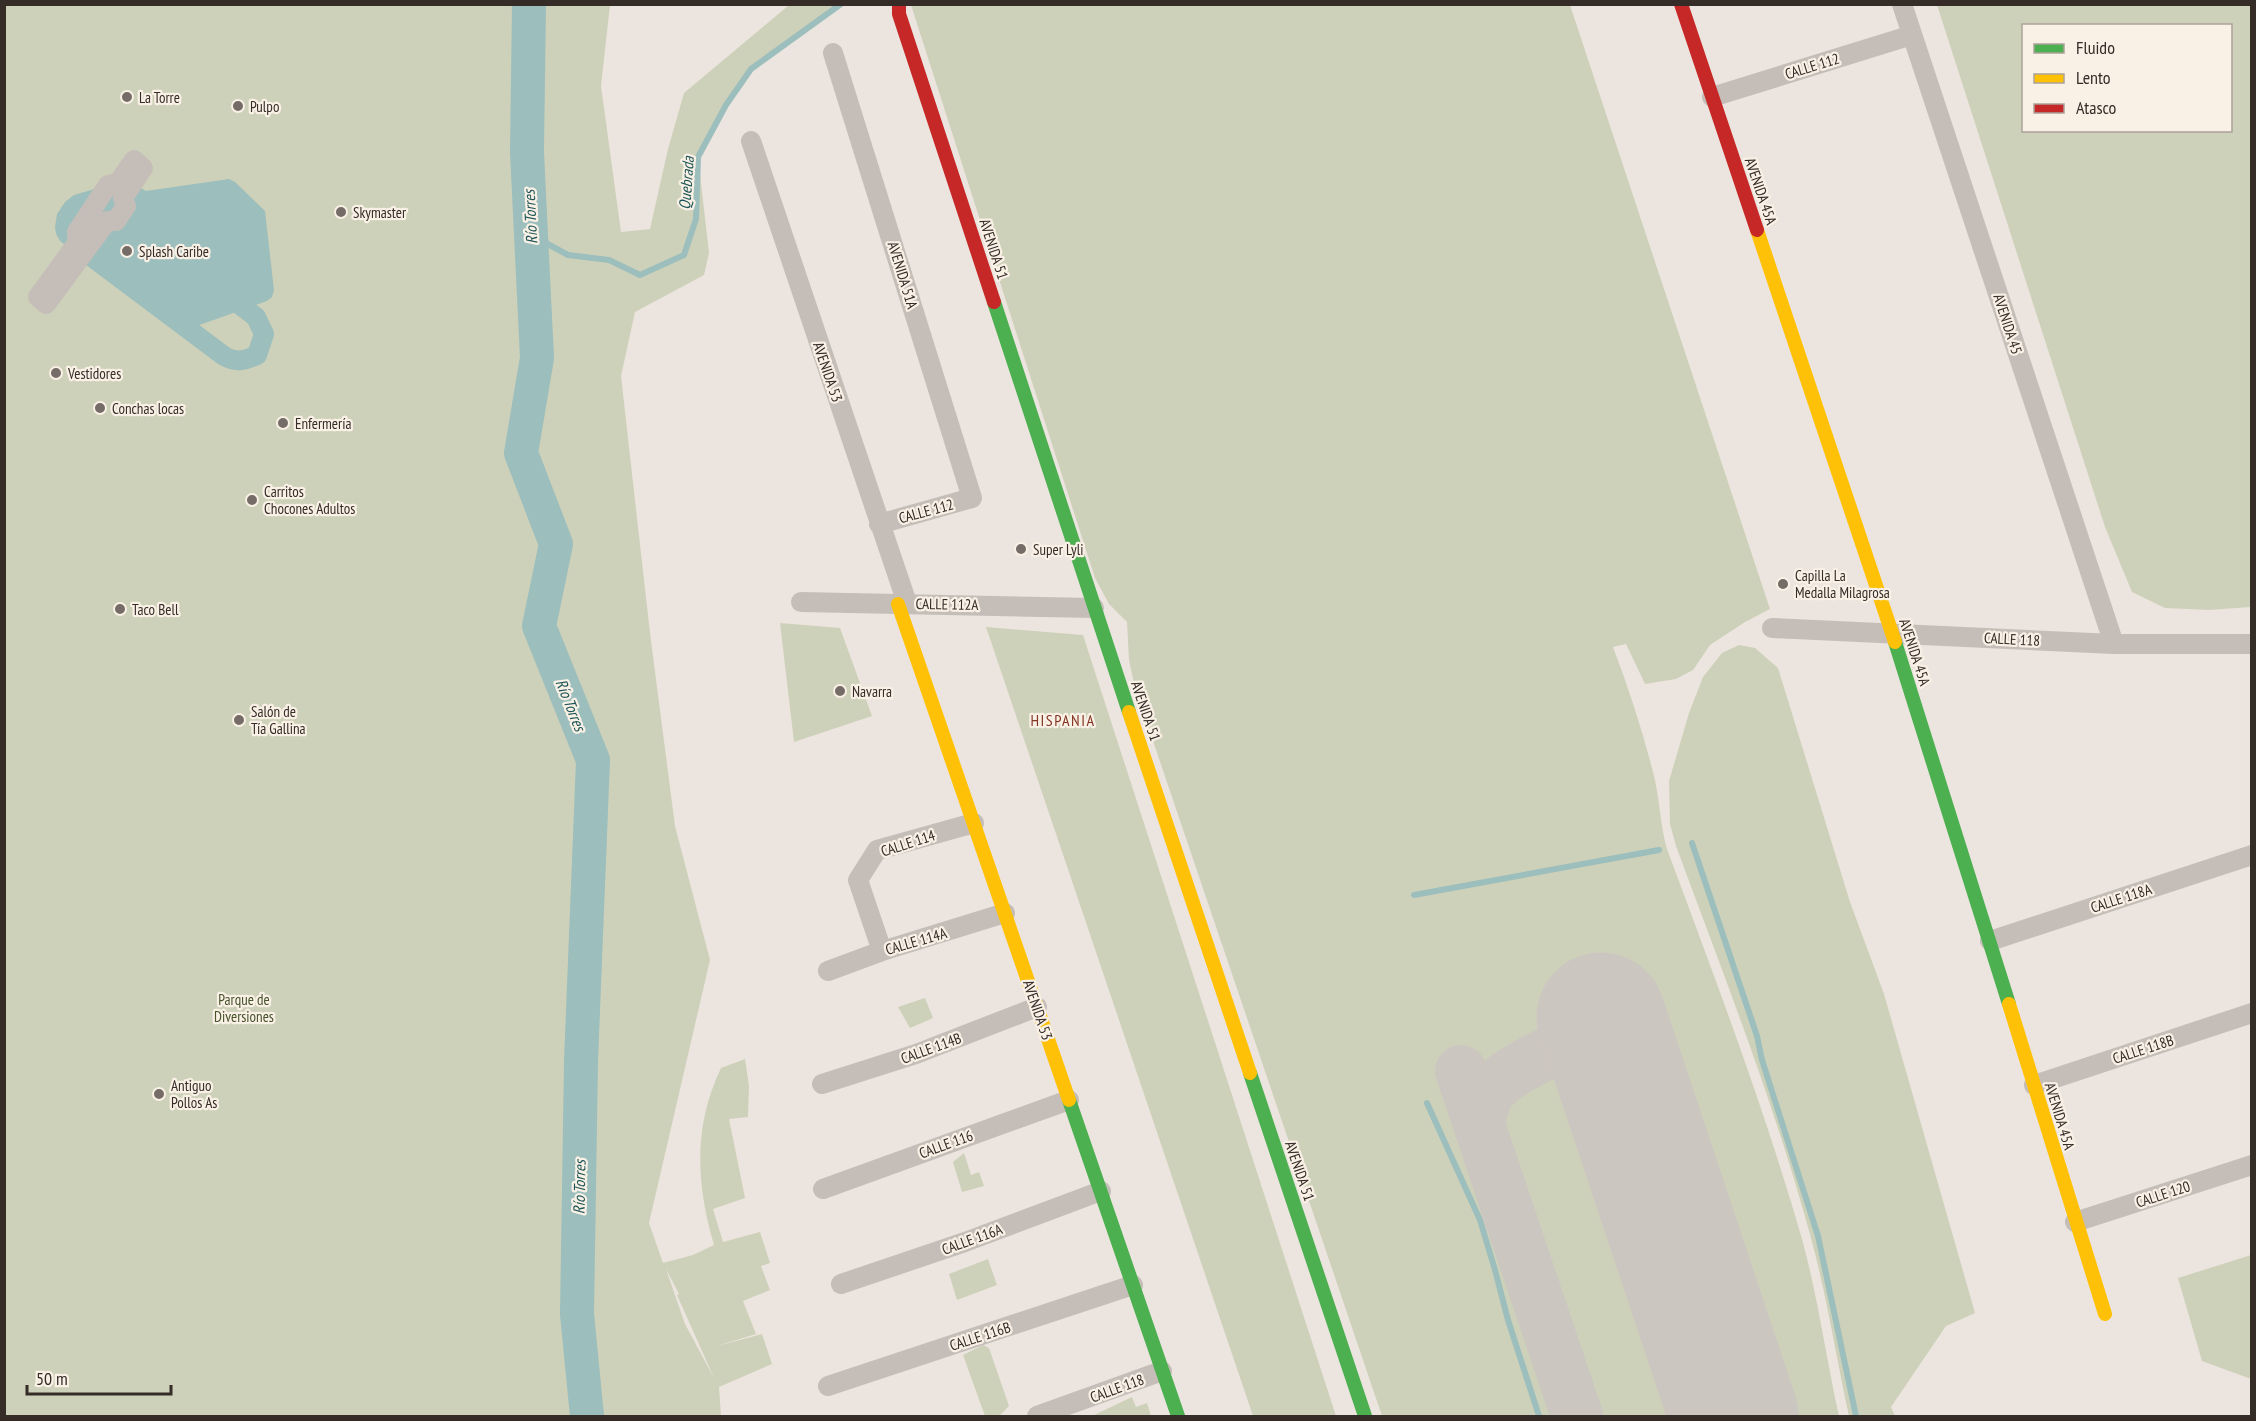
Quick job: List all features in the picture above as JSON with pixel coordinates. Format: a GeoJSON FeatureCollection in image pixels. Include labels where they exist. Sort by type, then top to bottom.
{"type":"FeatureCollection","features":[{"type":"Feature","properties":{"kind":"street","name":"AVENIDA 45A"},"geometry":{"type":"LineString","coordinates":[[1681,4],[1892,633],[2105,1314]]}},
{"type":"Feature","properties":{"kind":"street","name":"AVENIDA 45"},"geometry":{"type":"LineString","coordinates":[[1902,4],[2114,644]]}},
{"type":"Feature","properties":{"kind":"street","name":"AVENIDA 51"},"geometry":{"type":"LineString","coordinates":[[899,9],[1094,608],[1365,1416]]}},
{"type":"Feature","properties":{"kind":"street","name":"CALLE 112"},"geometry":{"type":"LineString","coordinates":[[1712,97],[1912,35]]}},
{"type":"Feature","properties":{"kind":"street","name":"AVENIDA 51A"},"geometry":{"type":"LineString","coordinates":[[833,53],[972,498]]}},
{"type":"Feature","properties":{"kind":"street","name":"AVENIDA 53"},"geometry":{"type":"LineString","coordinates":[[751,141],[879,524],[974,823],[1178,1416]]}},
{"type":"Feature","properties":{"kind":"street"},"geometry":{"type":"LineString","coordinates":[[134,160],[143,168],[123,198],[126,206],[116,221],[106,222],[45,304],[38,297],[78,242],[77,232],[108,185],[118,183],[134,160]]}},
{"type":"Feature","properties":{"kind":"street","name":"CALLE 112"},"geometry":{"type":"LineString","coordinates":[[879,524],[972,498]]}},
{"type":"Feature","properties":{"kind":"street","name":"CALLE 112A"},"geometry":{"type":"LineString","coordinates":[[801,602],[1094,608]]}},
{"type":"Feature","properties":{"kind":"street","name":"CALLE 118"},"geometry":{"type":"LineString","coordinates":[[1772,628],[2114,644],[2252,644]]}},
{"type":"Feature","properties":{"kind":"street","name":"CALLE 114"},"geometry":{"type":"LineString","coordinates":[[882,951],[858,880],[877,850],[974,823]]}},
{"type":"Feature","properties":{"kind":"street","name":"CALLE 118A"},"geometry":{"type":"LineString","coordinates":[[1990,941],[2252,855]]}},
{"type":"Feature","properties":{"kind":"street","name":"CALLE 114A"},"geometry":{"type":"LineString","coordinates":[[828,971],[882,951],[1005,914]]}},
{"type":"Feature","properties":{"kind":"street","name":"CALLE 114B"},"geometry":{"type":"LineString","coordinates":[[822,1084],[916,1054],[1037,1007]]}},
{"type":"Feature","properties":{"kind":"street","name":"CALLE 118B"},"geometry":{"type":"LineString","coordinates":[[2034,1085],[2252,1013]]}},
{"type":"Feature","properties":{"kind":"street","name":"CALLE 116"},"geometry":{"type":"LineString","coordinates":[[823,1189],[1069,1100]]}},
{"type":"Feature","properties":{"kind":"street","name":"CALLE 120"},"geometry":{"type":"LineString","coordinates":[[2075,1222],[2252,1165]]}},
{"type":"Feature","properties":{"kind":"street","name":"CALLE 116A"},"geometry":{"type":"LineString","coordinates":[[842,1284],[965,1242],[1101,1191]]}},
{"type":"Feature","properties":{"kind":"street","name":"CALLE 116B"},"geometry":{"type":"LineString","coordinates":[[828,1386],[1133,1285]]}},
{"type":"Feature","properties":{"kind":"street","name":"CALLE 118"},"geometry":{"type":"LineString","coordinates":[[1037,1416],[1162,1371]]}},
{"type":"Feature","properties":{"kind":"green space","name":"Parque de Diversiones"},"geometry":{"type":"Polygon","coordinates":[[[5,5],[610,5],[601,86],[621,232],[650,229],[668,149],[684,93],[789,5],[838,5],[751,69],[726,105],[698,157],[709,253],[704,275],[635,312],[621,376],[650,633],[675,826],[710,960],[649,1223],[663,1263],[693,1255],[714,1245],[701,1177],[702,1134],[712,1090],[721,1068],[745,1059],[749,1086],[748,1117],[729,1119],[745,1198],[713,1209],[723,1242],[760,1232],[770,1263],[761,1266],[770,1290],[743,1301],[756,1334],[714,1347],[762,1334],[772,1364],[719,1387],[721,1416],[5,1416],[5,5]],[[666,1269],[685,1324],[714,1378],[677,1295],[679,1294],[666,1269]]]}},
{"type":"Feature","properties":{"kind":"green space"},"geometry":{"type":"Polygon","coordinates":[[[911,5],[1570,5],[1770,609],[1710,645],[1693,670],[1676,679],[1645,684],[1626,644],[1613,647],[1650,760],[1667,849],[1755,1092],[1802,1239],[1839,1416],[1780,1416],[1639,994],[1576,1016],[1481,1079],[1476,1058],[1444,1068],[1560,1416],[1382,1416],[1135,688],[1129,660],[1127,622],[1109,604],[1095,578],[911,5]]]}},
{"type":"Feature","properties":{"kind":"green space"},"geometry":{"type":"Polygon","coordinates":[[[1937,5],[2251,5],[2251,607],[2209,610],[2165,608],[2132,592],[2105,527],[1937,5]]]}},
{"type":"Feature","properties":{"kind":"green space"},"geometry":{"type":"Polygon","coordinates":[[[780,623],[840,628],[872,716],[794,742],[780,623]]]}},
{"type":"Feature","properties":{"kind":"green space"},"geometry":{"type":"Polygon","coordinates":[[[986,627],[1083,635],[1336,1416],[1253,1416],[986,627]]]}},
{"type":"Feature","properties":{"kind":"green space"},"geometry":{"type":"Polygon","coordinates":[[[1739,645],[1755,648],[1778,668],[1850,902],[1884,994],[1975,1313],[1946,1326],[1891,1407],[1895,1416],[1849,1416],[1822,1282],[1797,1188],[1765,1090],[1670,824],[1669,781],[1689,713],[1703,677],[1722,653],[1739,645]]]}},
{"type":"Feature","properties":{"kind":"green space"},"geometry":{"type":"Polygon","coordinates":[[[925,998],[933,1018],[910,1028],[898,1007],[925,998]]]}},
{"type":"Feature","properties":{"kind":"green space"},"geometry":{"type":"Polygon","coordinates":[[[1566,1063],[1576,1063],[1693,1416],[1595,1416],[1501,1134],[1506,1107],[1513,1094],[1546,1072],[1566,1063]]]}},
{"type":"Feature","properties":{"kind":"green space"},"geometry":{"type":"Polygon","coordinates":[[[964,1153],[971,1175],[979,1172],[984,1186],[962,1192],[953,1162],[964,1153]]]}},
{"type":"Feature","properties":{"kind":"green space"},"geometry":{"type":"Polygon","coordinates":[[[2252,1255],[2251,1379],[2202,1361],[2178,1278],[2252,1255]]]}},
{"type":"Feature","properties":{"kind":"green space"},"geometry":{"type":"Polygon","coordinates":[[[988,1259],[997,1285],[957,1300],[949,1274],[988,1259]]]}},
{"type":"Feature","properties":{"kind":"green space"},"geometry":{"type":"Polygon","coordinates":[[[983,1345],[989,1348],[1009,1406],[999,1416],[985,1416],[963,1355],[983,1345]]]}},
{"type":"Feature","properties":{"kind":"green space"},"geometry":{"type":"Polygon","coordinates":[[[1132,1397],[1136,1407],[1147,1403],[1151,1416],[1092,1416],[1132,1397]]]}},
{"type":"Feature","properties":{"kind":"water"},"geometry":{"type":"Polygon","coordinates":[[[229,179],[265,211],[274,290],[272,297],[267,301],[191,328],[181,329],[173,325],[74,252],[60,241],[56,234],[57,214],[65,202],[74,195],[98,188],[134,184],[146,191],[229,179]]]}},
{"type":"Feature","properties":{"kind":"waterway","name":"Río Torres"},"geometry":{"type":"LineString","coordinates":[[529,4],[527,152],[537,358],[521,453],[556,544],[539,626],[593,760],[581,1061],[577,1314],[587,1416]]}},
{"type":"Feature","properties":{"kind":"waterway","name":"Quebrada"},"geometry":{"type":"LineString","coordinates":[[531,235],[568,255],[609,260],[640,275],[684,255],[696,219],[698,157],[726,105],[751,69],[841,4]]}},
{"type":"Feature","properties":{"kind":"waterway"},"geometry":{"type":"LineString","coordinates":[[102,206],[113,209],[256,317],[264,334],[257,355],[240,360],[224,356],[80,248],[74,232],[76,220],[86,211],[102,206]]}},
{"type":"Feature","properties":{"kind":"waterway"},"geometry":{"type":"LineString","coordinates":[[1692,843],[1757,1036],[1762,1060],[1818,1236],[1856,1416]]}},
{"type":"Feature","properties":{"kind":"waterway"},"geometry":{"type":"LineString","coordinates":[[1414,895],[1659,850]]}},
{"type":"Feature","properties":{"kind":"waterway"},"geometry":{"type":"LineString","coordinates":[[1427,1103],[1480,1220],[1508,1320],[1539,1416]]}},
{"type":"Feature","properties":{"kind":"taxiway"},"geometry":{"type":"LineString","coordinates":[[1479,1124],[1483,1105],[1498,1083],[1528,1063],[1561,1048],[1569,1046],[1587,1048],[1606,1061],[1621,1079]]}},
{"type":"Feature","properties":{"kind":"taxiway"},"geometry":{"type":"LineString","coordinates":[[1461,1071],[1577,1416]]}},
{"type":"Feature","properties":{"kind":"runway"},"geometry":{"type":"LineString","coordinates":[[1601,1017],[1734,1416]]}},
{"type":"Feature","properties":{"kind":"traffic: fast"},"geometry":{"type":"LineString","coordinates":[[994,302],[1129,712]]}},
{"type":"Feature","properties":{"kind":"traffic: fast"},"geometry":{"type":"LineString","coordinates":[[1895,642],[2009,1004]]}},
{"type":"Feature","properties":{"kind":"traffic: fast"},"geometry":{"type":"LineString","coordinates":[[1250,1073],[1365,1416]]}},
{"type":"Feature","properties":{"kind":"traffic: fast"},"geometry":{"type":"LineString","coordinates":[[1069,1100],[1178,1416]]}},
{"type":"Feature","properties":{"kind":"traffic: slow"},"geometry":{"type":"LineString","coordinates":[[1757,230],[1895,642]]}},
{"type":"Feature","properties":{"kind":"traffic: slow"},"geometry":{"type":"LineString","coordinates":[[898,604],[1069,1100]]}},
{"type":"Feature","properties":{"kind":"traffic: slow"},"geometry":{"type":"LineString","coordinates":[[1129,712],[1250,1073]]}},
{"type":"Feature","properties":{"kind":"traffic: slow"},"geometry":{"type":"LineString","coordinates":[[2009,1004],[2105,1314]]}},
{"type":"Feature","properties":{"kind":"traffic: jam"},"geometry":{"type":"LineString","coordinates":[[899,4],[899,14],[994,302]]}},
{"type":"Feature","properties":{"kind":"traffic: jam"},"geometry":{"type":"LineString","coordinates":[[1681,4],[1757,230]]}},
{"type":"Feature","properties":{"kind":"place","name":"La Torre"},"geometry":{"type":"Point","coordinates":[127,97]}},
{"type":"Feature","properties":{"kind":"place","name":"Pulpo"},"geometry":{"type":"Point","coordinates":[238,106]}},
{"type":"Feature","properties":{"kind":"place","name":"Skymaster"},"geometry":{"type":"Point","coordinates":[341,212]}},
{"type":"Feature","properties":{"kind":"place","name":"Splash Caribe"},"geometry":{"type":"Point","coordinates":[127,251]}},
{"type":"Feature","properties":{"kind":"place","name":"Vestidores"},"geometry":{"type":"Point","coordinates":[56,373]}},
{"type":"Feature","properties":{"kind":"place","name":"Conchas locas"},"geometry":{"type":"Point","coordinates":[100,408]}},
{"type":"Feature","properties":{"kind":"place","name":"Enfermería"},"geometry":{"type":"Point","coordinates":[283,423]}},
{"type":"Feature","properties":{"kind":"place","name":"Carritos Chocones Adultos"},"geometry":{"type":"Point","coordinates":[252,500]}},
{"type":"Feature","properties":{"kind":"place","name":"Super Lyli"},"geometry":{"type":"Point","coordinates":[1021,549]}},
{"type":"Feature","properties":{"kind":"place","name":"Capilla La Medalla Milagrosa"},"geometry":{"type":"Point","coordinates":[1783,584]}},
{"type":"Feature","properties":{"kind":"place","name":"Taco Bell"},"geometry":{"type":"Point","coordinates":[120,609]}},
{"type":"Feature","properties":{"kind":"place","name":"Navarra"},"geometry":{"type":"Point","coordinates":[840,691]}},
{"type":"Feature","properties":{"kind":"place","name":"Salón de Tía Gallina"},"geometry":{"type":"Point","coordinates":[239,720]}},
{"type":"Feature","properties":{"kind":"place","name":"Antiguo Pollos As"},"geometry":{"type":"Point","coordinates":[159,1094]}},
{"type":"Feature","properties":{"kind":"district","name":"HISPANIA"},"geometry":{"type":"Point","coordinates":[1063,720]}}]}
